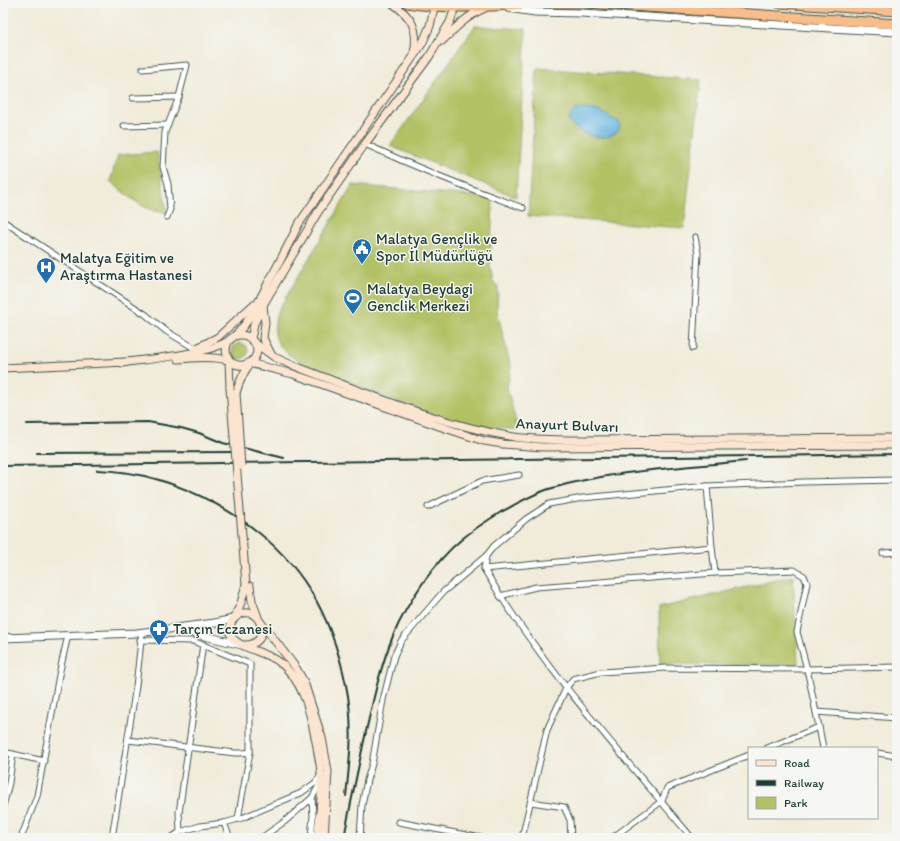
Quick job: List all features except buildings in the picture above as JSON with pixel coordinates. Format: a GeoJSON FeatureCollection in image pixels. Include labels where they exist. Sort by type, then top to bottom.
{"type":"FeatureCollection","features":[{"type":"Feature","properties":{"kind":"highway"},"geometry":{"type":"LineString","coordinates":[[407,3],[486,7],[550,3],[586,3],[897,24]]}},
{"type":"Feature","properties":{"kind":"highway"},"geometry":{"type":"LineString","coordinates":[[778,3],[897,11]]}},
{"type":"Feature","properties":{"kind":"main road"},"geometry":{"type":"LineString","coordinates":[[392,3],[406,14],[413,25],[416,38],[414,56]]}},
{"type":"Feature","properties":{"kind":"main road"},"geometry":{"type":"LineString","coordinates":[[243,645],[252,644],[260,638],[262,629],[248,585],[230,388],[229,360],[226,348],[230,340],[244,325],[289,245],[298,225],[414,56],[428,33],[435,4]]}},
{"type":"Feature","properties":{"kind":"main road"},"geometry":{"type":"LineString","coordinates":[[318,838],[323,775],[305,698],[297,681],[288,669],[278,660],[261,651],[239,644],[232,637],[230,628],[248,585],[236,393],[249,364],[256,356],[256,349],[253,341],[254,324],[263,305],[318,212],[365,144],[429,57],[450,22],[458,5]]}},
{"type":"Feature","properties":{"kind":"main road"},"geometry":{"type":"LineString","coordinates":[[429,57],[455,28],[475,12],[486,7]]}},
{"type":"Feature","properties":{"kind":"main road"},"geometry":{"type":"LineString","coordinates":[[183,354],[218,337],[247,311],[263,292]]}},
{"type":"Feature","properties":{"kind":"main road"},"geometry":{"type":"LineString","coordinates":[[263,305],[265,323],[263,338],[274,357]]}},
{"type":"Feature","properties":{"kind":"main road"},"geometry":{"type":"LineString","coordinates":[[122,363],[208,350],[243,335],[253,341]]}},
{"type":"Feature","properties":{"kind":"main road","name":"Anayurt Bulvarı"},"geometry":{"type":"LineString","coordinates":[[253,341],[274,357],[418,412],[472,428],[513,437],[529,439],[578,440],[897,438]]}},
{"type":"Feature","properties":{"kind":"main road"},"geometry":{"type":"LineString","coordinates":[[3,368],[122,363],[202,357],[229,360],[236,365],[241,366],[249,364]]}},
{"type":"Feature","properties":{"kind":"main road","name":"Anayurt Bulvarı"},"geometry":{"type":"LineString","coordinates":[[249,364],[293,374],[443,428],[484,441],[503,444],[542,447],[897,445]]}},
{"type":"Feature","properties":{"kind":"main road"},"geometry":{"type":"LineString","coordinates":[[233,619],[246,613],[252,614],[259,620],[296,668],[304,682],[322,738],[324,838]]}},
{"type":"Feature","properties":{"kind":"street"},"geometry":{"type":"LineString","coordinates":[[496,7],[535,12],[596,14],[897,32]]}},
{"type":"Feature","properties":{"kind":"street"},"geometry":{"type":"LineString","coordinates":[[143,69],[188,65],[179,97],[165,132],[163,168],[168,184],[170,209],[167,217]]}},
{"type":"Feature","properties":{"kind":"street"},"geometry":{"type":"LineString","coordinates":[[133,98],[179,97]]}},
{"type":"Feature","properties":{"kind":"street"},"geometry":{"type":"LineString","coordinates":[[124,126],[168,126]]}},
{"type":"Feature","properties":{"kind":"street"},"geometry":{"type":"LineString","coordinates":[[365,144],[477,191],[523,208]]}},
{"type":"Feature","properties":{"kind":"street"},"geometry":{"type":"LineString","coordinates":[[3,221],[145,314],[166,331],[196,349]]}},
{"type":"Feature","properties":{"kind":"street"},"geometry":{"type":"LineString","coordinates":[[693,348],[698,253],[695,238]]}},
{"type":"Feature","properties":{"kind":"street"},"geometry":{"type":"LineString","coordinates":[[428,507],[482,481],[519,474]]}},
{"type":"Feature","properties":{"kind":"street"},"geometry":{"type":"LineString","coordinates":[[360,838],[362,805],[372,764],[386,685],[394,656],[402,641],[443,592],[486,556],[494,546],[526,519],[549,504],[584,498],[707,486],[897,480]]}},
{"type":"Feature","properties":{"kind":"street"},"geometry":{"type":"LineString","coordinates":[[707,486],[715,573]]}},
{"type":"Feature","properties":{"kind":"street"},"geometry":{"type":"LineString","coordinates":[[484,569],[712,547]]}},
{"type":"Feature","properties":{"kind":"street"},"geometry":{"type":"LineString","coordinates":[[883,553],[897,552]]}},
{"type":"Feature","properties":{"kind":"street"},"geometry":{"type":"LineString","coordinates":[[486,556],[484,569],[500,596],[538,651],[566,688],[692,838]]}},
{"type":"Feature","properties":{"kind":"street"},"geometry":{"type":"LineString","coordinates":[[500,596],[536,587],[715,573],[794,570],[804,576],[808,583],[797,632],[807,669],[823,747]]}},
{"type":"Feature","properties":{"kind":"street"},"geometry":{"type":"LineString","coordinates":[[3,638],[142,632],[215,623],[233,619]]}},
{"type":"Feature","properties":{"kind":"street"},"geometry":{"type":"LineString","coordinates":[[172,628],[243,645]]}},
{"type":"Feature","properties":{"kind":"street"},"geometry":{"type":"LineString","coordinates":[[112,838],[136,686],[142,632]]}},
{"type":"Feature","properties":{"kind":"street"},"geometry":{"type":"LineString","coordinates":[[21,838],[37,796],[59,675],[68,635]]}},
{"type":"Feature","properties":{"kind":"street"},"geometry":{"type":"LineString","coordinates":[[140,640],[193,641],[250,664],[250,752],[238,818]]}},
{"type":"Feature","properties":{"kind":"street"},"geometry":{"type":"LineString","coordinates":[[180,832],[179,813],[203,644]]}},
{"type":"Feature","properties":{"kind":"street"},"geometry":{"type":"LineString","coordinates":[[522,838],[547,730],[566,688],[572,679],[601,672],[666,668],[761,667],[807,669],[897,667]]}},
{"type":"Feature","properties":{"kind":"street"},"geometry":{"type":"LineString","coordinates":[[816,712],[897,718]]}},
{"type":"Feature","properties":{"kind":"street"},"geometry":{"type":"LineString","coordinates":[[769,747],[819,727]]}},
{"type":"Feature","properties":{"kind":"street"},"geometry":{"type":"LineString","coordinates":[[128,740],[235,753],[250,752]]}},
{"type":"Feature","properties":{"kind":"street"},"geometry":{"type":"LineString","coordinates":[[3,752],[44,761]]}},
{"type":"Feature","properties":{"kind":"street"},"geometry":{"type":"LineString","coordinates":[[878,753],[897,756]]}},
{"type":"Feature","properties":{"kind":"street"},"geometry":{"type":"LineString","coordinates":[[3,806],[9,783],[13,754]]}},
{"type":"Feature","properties":{"kind":"street"},"geometry":{"type":"LineString","coordinates":[[612,838],[662,802],[667,788],[748,755]]}},
{"type":"Feature","properties":{"kind":"street"},"geometry":{"type":"LineString","coordinates":[[262,838],[312,798],[323,775]]}},
{"type":"Feature","properties":{"kind":"street"},"geometry":{"type":"LineString","coordinates":[[171,838],[180,832],[200,826],[224,823],[301,793],[323,775]]}},
{"type":"Feature","properties":{"kind":"street"},"geometry":{"type":"LineString","coordinates":[[311,838],[313,816],[312,798]]}},
{"type":"Feature","properties":{"kind":"street"},"geometry":{"type":"LineString","coordinates":[[531,802],[564,807],[570,820],[571,838]]}},
{"type":"Feature","properties":{"kind":"street"},"geometry":{"type":"LineString","coordinates":[[399,822],[481,838]]}},
{"type":"Feature","properties":{"kind":"street"},"geometry":{"type":"LineString","coordinates":[[224,823],[230,838]]}},
{"type":"Feature","properties":{"kind":"street"},"geometry":{"type":"LineString","coordinates":[[271,838],[272,831]]}},
{"type":"Feature","properties":{"kind":"green space"},"geometry":{"type":"Polygon","coordinates":[[[475,26],[526,29],[516,197],[390,146],[475,26]]]}},
{"type":"Feature","properties":{"kind":"green space"},"geometry":{"type":"Polygon","coordinates":[[[537,68],[701,80],[684,228],[528,216],[537,68]]]}},
{"type":"Feature","properties":{"kind":"green space"},"geometry":{"type":"Polygon","coordinates":[[[157,152],[167,213],[158,212],[143,206],[110,181],[118,155],[157,152]]]}},
{"type":"Feature","properties":{"kind":"green space"},"geometry":{"type":"Polygon","coordinates":[[[353,185],[493,198],[490,266],[493,281],[498,287],[497,311],[511,367],[507,388],[518,430],[469,425],[432,415],[369,391],[299,361],[280,346],[275,335],[275,321],[277,312],[353,185]]]}},
{"type":"Feature","properties":{"kind":"green space"},"geometry":{"type":"Polygon","coordinates":[[[240,343],[246,345],[248,351],[246,357],[240,359],[234,357],[232,351],[234,345],[240,343]]]}},
{"type":"Feature","properties":{"kind":"green space"},"geometry":{"type":"Polygon","coordinates":[[[793,576],[798,665],[660,664],[659,608],[793,576]]]}},
{"type":"Feature","properties":{"kind":"water"},"geometry":{"type":"Polygon","coordinates":[[[575,110],[596,110],[605,114],[620,123],[619,129],[607,137],[595,137],[583,133],[569,122],[570,115],[575,110]]]}},
{"type":"Feature","properties":{"kind":"railway"},"geometry":{"type":"LineString","coordinates":[[27,424],[148,422],[181,428],[199,433],[223,443],[284,458]]}},
{"type":"Feature","properties":{"kind":"railway"},"geometry":{"type":"LineString","coordinates":[[37,453],[238,452]]}},
{"type":"Feature","properties":{"kind":"railway"},"geometry":{"type":"LineString","coordinates":[[3,466],[897,454]]}},
{"type":"Feature","properties":{"kind":"railway"},"geometry":{"type":"LineString","coordinates":[[344,838],[372,704],[381,669],[393,636],[406,610],[422,584],[441,559],[452,548],[486,521],[531,496],[549,489],[622,474],[746,461]]}},
{"type":"Feature","properties":{"kind":"railway"},"geometry":{"type":"LineString","coordinates":[[97,470],[127,473],[158,480],[188,491],[217,505],[245,522],[270,542],[292,565],[310,590],[322,612],[332,636],[343,672],[351,727],[346,796]]}},
{"type":"Feature","properties":{"kind":"place","name":"Malatya Gençlik ve Spor İl Müdürlüğü"},"geometry":{"type":"Point","coordinates":[362,265]}},
{"type":"Feature","properties":{"kind":"place","name":"Malatya Eğitim ve Araştırma Hastanesi"},"geometry":{"type":"Point","coordinates":[46,284]}},
{"type":"Feature","properties":{"kind":"place","name":"Malatya Beydagi Genclik Merkezi"},"geometry":{"type":"Point","coordinates":[353,315]}},
{"type":"Feature","properties":{"kind":"place","name":"Tarçın Eczanesi"},"geometry":{"type":"Point","coordinates":[159,646]}}]}
